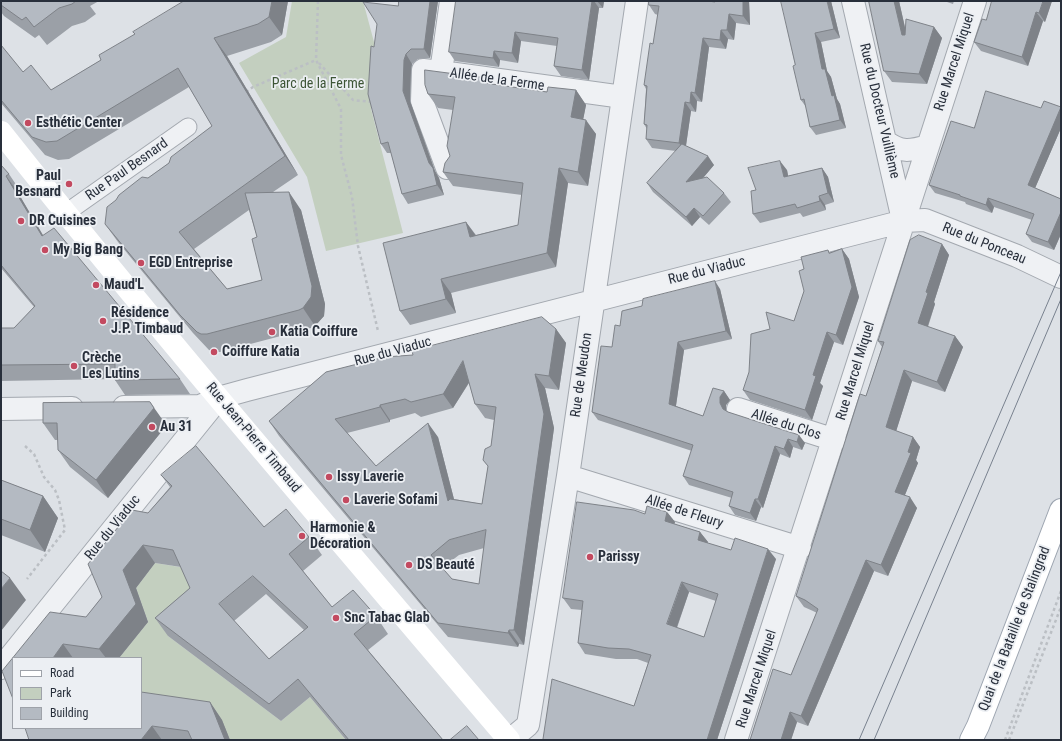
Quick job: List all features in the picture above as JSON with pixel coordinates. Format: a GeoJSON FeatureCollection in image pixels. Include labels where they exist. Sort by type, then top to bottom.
{"type":"FeatureCollection","features":[{"type":"Feature","properties":{"kind":"main road","name":"Rue Jean-Pierre Timbaud"},"geometry":{"type":"LineString","coordinates":[[1,132],[218,398],[510,740]]}},
{"type":"Feature","properties":{"kind":"main road","name":"Quai de la Bataille de Stalingrad"},"geometry":{"type":"LineString","coordinates":[[975,735],[1061,510]]}},
{"type":"Feature","properties":{"kind":"street","name":"Allée de la Ferme"},"geometry":{"type":"LineString","coordinates":[[451,1],[441,72],[623,97]]}},
{"type":"Feature","properties":{"kind":"street","name":"Rue de Meudon"},"geometry":{"type":"LineString","coordinates":[[510,740],[528,725],[568,476],[637,1]]}},
{"type":"Feature","properties":{"kind":"street","name":"Rue du Docteur Vuillième"},"geometry":{"type":"LineString","coordinates":[[853,1],[904,221]]}},
{"type":"Feature","properties":{"kind":"street","name":"Rue Marcel Miquel"},"geometry":{"type":"LineString","coordinates":[[736,740],[835,440],[975,1]]}},
{"type":"Feature","properties":{"kind":"street"},"geometry":{"type":"LineString","coordinates":[[441,72],[423,70],[422,101],[447,168]]}},
{"type":"Feature","properties":{"kind":"street","name":"Rue Paul Besnard"},"geometry":{"type":"LineString","coordinates":[[66,213],[188,127]]}},
{"type":"Feature","properties":{"kind":"street"},"geometry":{"type":"LineString","coordinates":[[885,141],[895,148],[906,150],[916,150],[928,146]]}},
{"type":"Feature","properties":{"kind":"street","name":"Rue du Ponceau"},"geometry":{"type":"LineString","coordinates":[[904,221],[925,220],[1017,256],[1061,278]]}},
{"type":"Feature","properties":{"kind":"street","name":"Rue du Viaduc"},"geometry":{"type":"LineString","coordinates":[[1,668],[218,398],[593,300],[904,221]]}},
{"type":"Feature","properties":{"kind":"street"},"geometry":{"type":"LineString","coordinates":[[1,409],[200,406],[218,398]]}},
{"type":"Feature","properties":{"kind":"street","name":"Allée du Clos"},"geometry":{"type":"LineString","coordinates":[[738,409],[835,440]]}},
{"type":"Feature","properties":{"kind":"street","name":"Allée de Fleury"},"geometry":{"type":"LineString","coordinates":[[568,476],[800,548]]}},
{"type":"Feature","properties":{"kind":"path"},"geometry":{"type":"LineString","coordinates":[[318,1],[316,60],[341,109],[341,154],[352,197],[358,246],[378,331]]}},
{"type":"Feature","properties":{"kind":"path"},"geometry":{"type":"LineString","coordinates":[[245,92],[252,87],[316,60]]}},
{"type":"Feature","properties":{"kind":"path"},"geometry":{"type":"LineString","coordinates":[[316,60],[353,100],[376,102]]}},
{"type":"Feature","properties":{"kind":"path"},"geometry":{"type":"LineString","coordinates":[[25,446],[34,454],[44,477],[55,490],[59,500],[65,530],[27,579]]}},
{"type":"Feature","properties":{"kind":"path"},"geometry":{"type":"LineString","coordinates":[[1005,740],[1061,591]]}},
{"type":"Feature","properties":{"kind":"path"},"geometry":{"type":"LineString","coordinates":[[1010,740],[1061,607]]}},
{"type":"Feature","properties":{"kind":"green space","name":"Parc de la Ferme"},"geometry":{"type":"Polygon","coordinates":[[[292,1],[363,1],[374,42],[376,102],[371,109],[403,233],[326,251],[307,177],[239,63],[286,37],[292,1]]]}},
{"type":"Feature","properties":{"kind":"green space"},"geometry":{"type":"Polygon","coordinates":[[[155,563],[186,568],[203,606],[168,636],[281,721],[310,697],[346,740],[230,740],[142,724],[142,657],[120,657],[148,622],[136,588],[155,563]]]}},
{"type":"Feature","properties":{"kind":"building"},"geometry":{"type":"Polygon","coordinates":[[[1,1],[76,1],[72,4],[59,8],[34,27],[26,17],[22,20],[1,5],[1,1]]]}},
{"type":"Feature","properties":{"kind":"building"},"geometry":{"type":"Polygon","coordinates":[[[184,1],[272,1],[269,17],[258,24],[214,38],[285,156],[179,232],[227,289],[262,280],[252,239],[257,237],[245,193],[289,192],[312,286],[311,297],[303,308],[299,310],[207,334],[197,332],[180,315],[105,224],[107,207],[116,200],[119,195],[142,177],[148,178],[169,163],[171,157],[212,126],[178,68],[57,141],[46,142],[32,137],[1,100],[1,45],[23,72],[31,65],[51,90],[101,60],[99,55],[135,34],[133,32],[184,1]]]}},
{"type":"Feature","properties":{"kind":"building"},"geometry":{"type":"Polygon","coordinates":[[[399,1],[430,1],[424,49],[411,49],[406,54],[404,60],[403,91],[429,163],[433,168],[437,185],[402,194],[388,142],[381,144],[368,94],[371,46],[374,47],[377,24],[363,2],[398,6],[399,1]]]}},
{"type":"Feature","properties":{"kind":"building"},"geometry":{"type":"Polygon","coordinates":[[[456,1],[592,1],[582,70],[554,66],[558,38],[515,32],[512,53],[494,51],[493,58],[449,52],[456,1]]]}},
{"type":"Feature","properties":{"kind":"building"},"geometry":{"type":"Polygon","coordinates":[[[649,1],[743,1],[743,16],[729,14],[727,30],[721,30],[720,40],[703,38],[695,93],[691,92],[690,103],[685,102],[679,143],[646,139],[647,125],[644,124],[647,86],[644,85],[650,43],[653,44],[659,6],[649,5],[649,1]]]}},
{"type":"Feature","properties":{"kind":"building"},"geometry":{"type":"Polygon","coordinates":[[[781,1],[827,1],[834,29],[815,33],[822,69],[825,69],[832,96],[834,95],[840,120],[810,127],[804,99],[801,100],[793,66],[795,65],[781,1]]]}},
{"type":"Feature","properties":{"kind":"building"},"geometry":{"type":"Polygon","coordinates":[[[869,1],[894,1],[902,35],[905,35],[906,19],[934,27],[919,74],[884,71],[869,1]]]}},
{"type":"Feature","properties":{"kind":"building"},"geometry":{"type":"Polygon","coordinates":[[[992,1],[1043,1],[1039,13],[1036,12],[1022,57],[974,42],[982,19],[986,20],[992,1]]]}},
{"type":"Feature","properties":{"kind":"building"},"geometry":{"type":"Polygon","coordinates":[[[425,70],[486,78],[485,83],[547,92],[548,87],[576,90],[571,117],[586,120],[578,172],[559,168],[547,253],[441,279],[446,299],[400,311],[383,243],[466,222],[470,237],[518,225],[523,183],[443,172],[445,163],[450,156],[447,146],[455,97],[428,94],[425,85],[425,70]]]}},
{"type":"Feature","properties":{"kind":"building"},"geometry":{"type":"Polygon","coordinates":[[[986,91],[1041,108],[1044,101],[1061,107],[1028,185],[1061,199],[1061,212],[1048,242],[1026,234],[1034,214],[988,198],[986,205],[929,185],[951,121],[974,128],[986,91]]]}},
{"type":"Feature","properties":{"kind":"building"},"geometry":{"type":"Polygon","coordinates":[[[682,144],[708,156],[686,182],[707,177],[724,193],[703,216],[694,208],[686,217],[647,183],[682,144]]]}},
{"type":"Feature","properties":{"kind":"building"},"geometry":{"type":"Polygon","coordinates":[[[780,161],[784,177],[822,168],[828,193],[819,196],[820,201],[797,208],[795,204],[753,214],[751,191],[756,190],[748,168],[780,161]]]}},
{"type":"Feature","properties":{"kind":"building"},"geometry":{"type":"Polygon","coordinates":[[[1,165],[9,174],[6,176],[42,236],[54,228],[180,379],[115,380],[115,364],[1,365],[1,328],[14,328],[35,306],[1,265],[1,165]]]}},
{"type":"Feature","properties":{"kind":"building"},"geometry":{"type":"Polygon","coordinates":[[[919,235],[942,244],[926,292],[928,293],[918,323],[955,336],[937,382],[904,370],[886,427],[913,437],[908,452],[911,453],[895,492],[910,497],[881,565],[866,560],[801,716],[790,712],[781,740],[750,740],[773,669],[791,675],[818,609],[796,596],[860,394],[866,396],[884,342],[878,341],[910,240],[919,235]]]}},
{"type":"Feature","properties":{"kind":"building"},"geometry":{"type":"Polygon","coordinates":[[[842,249],[852,287],[836,335],[827,332],[813,375],[816,376],[805,410],[743,390],[749,372],[751,334],[770,329],[766,312],[794,321],[804,291],[799,271],[804,269],[801,257],[828,250],[829,253],[842,249]]]}},
{"type":"Feature","properties":{"kind":"building"},"geometry":{"type":"Polygon","coordinates":[[[715,281],[726,331],[678,342],[669,404],[703,416],[713,388],[724,391],[720,397],[720,403],[723,409],[728,412],[799,435],[797,442],[788,439],[784,449],[775,446],[758,499],[755,499],[750,513],[729,506],[733,492],[683,476],[693,445],[592,412],[601,346],[612,347],[615,325],[620,326],[622,311],[642,306],[643,299],[715,281]]]}},
{"type":"Feature","properties":{"kind":"building"},"geometry":{"type":"Polygon","coordinates":[[[542,317],[556,329],[549,376],[535,374],[544,414],[514,630],[509,630],[508,633],[438,623],[269,421],[326,372],[385,357],[413,355],[412,351],[542,317]],[[463,361],[443,394],[411,402],[405,399],[335,419],[376,466],[428,423],[448,501],[450,499],[482,504],[488,466],[483,460],[485,449],[491,446],[496,407],[475,404],[463,361]],[[486,530],[449,540],[431,555],[452,579],[479,584],[486,530]]]}},
{"type":"Feature","properties":{"kind":"building"},"geometry":{"type":"Polygon","coordinates":[[[150,402],[154,408],[96,480],[58,450],[57,423],[43,423],[43,403],[150,402]]]}},
{"type":"Feature","properties":{"kind":"building"},"geometry":{"type":"Polygon","coordinates":[[[196,446],[264,527],[286,509],[309,537],[289,554],[332,607],[353,590],[376,616],[354,634],[443,740],[349,740],[298,679],[269,704],[155,618],[190,588],[173,550],[143,545],[123,570],[136,604],[99,649],[63,644],[54,657],[13,657],[50,612],[86,617],[102,597],[88,564],[132,510],[148,513],[172,486],[161,475],[196,446]],[[253,576],[219,604],[269,659],[308,627],[253,576]]]}},
{"type":"Feature","properties":{"kind":"building"},"geometry":{"type":"Polygon","coordinates":[[[1,480],[43,496],[30,530],[1,519],[1,480]]]}},
{"type":"Feature","properties":{"kind":"building"},"geometry":{"type":"Polygon","coordinates":[[[577,502],[634,510],[645,514],[647,506],[667,512],[665,521],[700,532],[698,540],[731,550],[735,538],[768,549],[707,740],[544,740],[552,679],[634,706],[651,655],[629,649],[608,648],[578,643],[583,601],[563,598],[577,502]],[[682,582],[667,624],[704,637],[718,594],[682,582]]]}},
{"type":"Feature","properties":{"kind":"building"},"geometry":{"type":"Polygon","coordinates":[[[1,571],[10,578],[1,589],[1,571]]]}},
{"type":"Feature","properties":{"kind":"building"},"geometry":{"type":"Polygon","coordinates":[[[12,659],[12,696],[2,671],[12,659]]]}},
{"type":"Feature","properties":{"kind":"building"},"geometry":{"type":"Polygon","coordinates":[[[142,692],[210,702],[225,740],[192,740],[188,731],[152,726],[141,740],[29,740],[25,729],[142,729],[142,692]]]}},
{"type":"Feature","properties":{"kind":"building"},"geometry":{"type":"Polygon","coordinates":[[[467,726],[479,740],[450,740],[467,726]]]}},
{"type":"Feature","properties":{"kind":"tram line"},"geometry":{"type":"LineString","coordinates":[[859,740],[1061,272]]}},
{"type":"Feature","properties":{"kind":"tram line"},"geometry":{"type":"LineString","coordinates":[[874,740],[1061,299]]}},
{"type":"Feature","properties":{"kind":"place","name":"Esthétic Center"},"geometry":{"type":"Point","coordinates":[28,123]}},
{"type":"Feature","properties":{"kind":"place","name":"Paul Besnard"},"geometry":{"type":"Point","coordinates":[69,184]}},
{"type":"Feature","properties":{"kind":"place","name":"DR Cuisines"},"geometry":{"type":"Point","coordinates":[21,221]}},
{"type":"Feature","properties":{"kind":"place","name":"My Big Bang"},"geometry":{"type":"Point","coordinates":[45,250]}},
{"type":"Feature","properties":{"kind":"place","name":"EGD Entreprise"},"geometry":{"type":"Point","coordinates":[141,263]}},
{"type":"Feature","properties":{"kind":"place","name":"Maud'L"},"geometry":{"type":"Point","coordinates":[96,285]}},
{"type":"Feature","properties":{"kind":"place","name":"Résidence J.P. Timbaud"},"geometry":{"type":"Point","coordinates":[103,321]}},
{"type":"Feature","properties":{"kind":"place","name":"Katia Coiffure"},"geometry":{"type":"Point","coordinates":[272,332]}},
{"type":"Feature","properties":{"kind":"place","name":"Coiffure Katia"},"geometry":{"type":"Point","coordinates":[214,352]}},
{"type":"Feature","properties":{"kind":"place","name":"Crèche Les Lutins"},"geometry":{"type":"Point","coordinates":[74,366]}},
{"type":"Feature","properties":{"kind":"place","name":"Au 31"},"geometry":{"type":"Point","coordinates":[152,427]}},
{"type":"Feature","properties":{"kind":"place","name":"Issy Laverie"},"geometry":{"type":"Point","coordinates":[329,477]}},
{"type":"Feature","properties":{"kind":"place","name":"Laverie Sofami"},"geometry":{"type":"Point","coordinates":[346,500]}},
{"type":"Feature","properties":{"kind":"place","name":"Harmonie & Décoration"},"geometry":{"type":"Point","coordinates":[302,536]}},
{"type":"Feature","properties":{"kind":"place","name":"Parissy"},"geometry":{"type":"Point","coordinates":[590,557]}},
{"type":"Feature","properties":{"kind":"place","name":"DS Beauté"},"geometry":{"type":"Point","coordinates":[409,565]}},
{"type":"Feature","properties":{"kind":"place","name":"Snc Tabac Glab"},"geometry":{"type":"Point","coordinates":[336,618]}}]}
